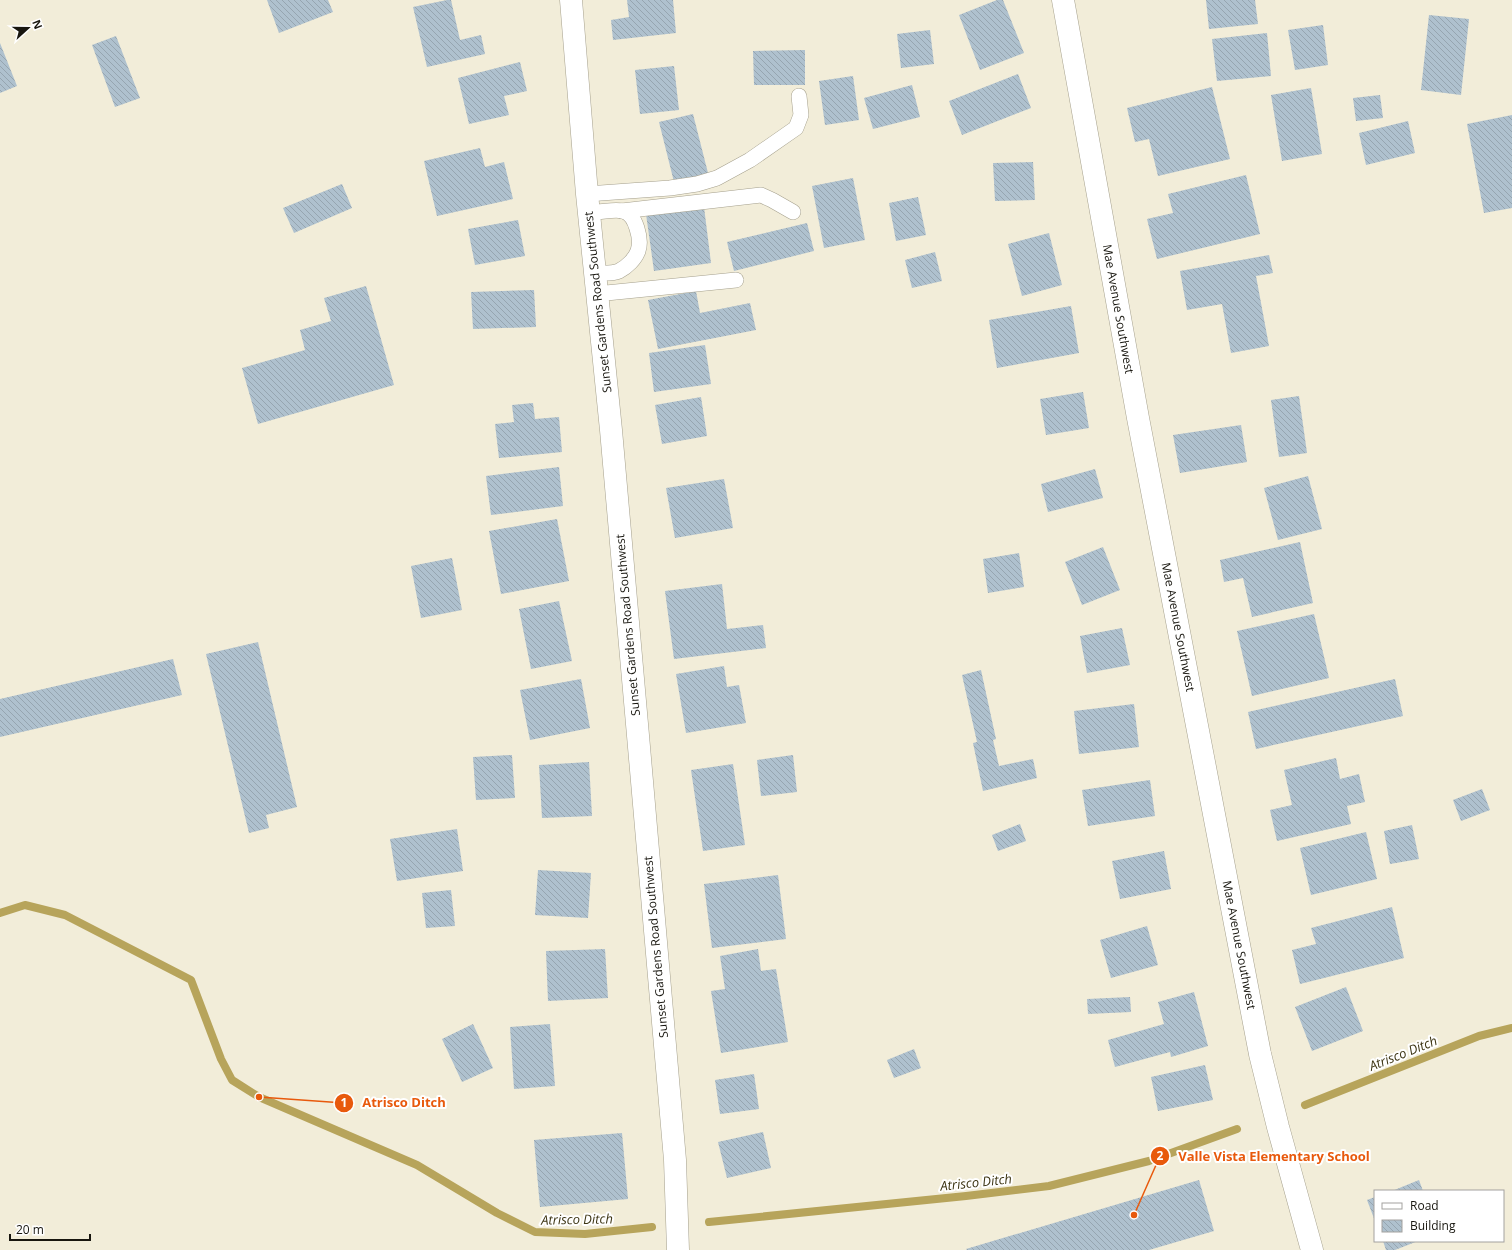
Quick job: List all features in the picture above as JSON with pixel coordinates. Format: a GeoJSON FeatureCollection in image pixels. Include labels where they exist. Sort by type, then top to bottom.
{"type":"FeatureCollection","features":[{"type":"Feature","properties":{"kind":"street","name":"Sunset Gardens Road Southwest"},"geometry":{"type":"LineString","coordinates":[[571,0],[588,203],[636,708],[674,1160],[678,1250]]}},
{"type":"Feature","properties":{"kind":"street","name":"Mae Avenue Southwest"},"geometry":{"type":"LineString","coordinates":[[1063,0],[1138,418],[1260,1054],[1278,1127],[1312,1250]]}},
{"type":"Feature","properties":{"kind":"lane"},"geometry":{"type":"LineString","coordinates":[[588,203],[698,184],[717,178],[750,160],[796,128],[800,115],[799,96]]}},
{"type":"Feature","properties":{"kind":"lane"},"geometry":{"type":"LineString","coordinates":[[622,211],[761,196],[772,200],[793,212]]}},
{"type":"Feature","properties":{"kind":"lane"},"geometry":{"type":"LineString","coordinates":[[588,203],[622,211],[630,216],[635,224],[639,236],[638,250],[631,262],[618,272],[596,284]]}},
{"type":"Feature","properties":{"kind":"lane"},"geometry":{"type":"LineString","coordinates":[[596,284],[736,280]]}},
{"type":"Feature","properties":{"kind":"building"},"geometry":{"type":"Polygon","coordinates":[[[267,0],[328,0],[333,12],[279,33],[267,0]]]}},
{"type":"Feature","properties":{"kind":"building"},"geometry":{"type":"Polygon","coordinates":[[[451,0],[460,40],[481,35],[485,54],[427,67],[413,7],[451,0]]]}},
{"type":"Feature","properties":{"kind":"building"},"geometry":{"type":"Polygon","coordinates":[[[627,0],[673,0],[676,33],[613,40],[611,20],[629,17],[627,0]]]}},
{"type":"Feature","properties":{"kind":"building"},"geometry":{"type":"Polygon","coordinates":[[[997,0],[1003,0],[1024,53],[980,70],[959,15],[997,0]]]}},
{"type":"Feature","properties":{"kind":"building"},"geometry":{"type":"Polygon","coordinates":[[[1206,0],[1255,0],[1258,24],[1209,29],[1206,0]]]}},
{"type":"Feature","properties":{"kind":"building"},"geometry":{"type":"Polygon","coordinates":[[[1429,15],[1469,19],[1461,95],[1421,90],[1429,15]]]}},
{"type":"Feature","properties":{"kind":"building"},"geometry":{"type":"Polygon","coordinates":[[[1323,25],[1328,65],[1295,70],[1288,30],[1323,25]]]}},
{"type":"Feature","properties":{"kind":"building"},"geometry":{"type":"Polygon","coordinates":[[[930,30],[934,64],[901,68],[897,34],[930,30]]]}},
{"type":"Feature","properties":{"kind":"building"},"geometry":{"type":"Polygon","coordinates":[[[1267,33],[1271,76],[1217,81],[1212,39],[1267,33]]]}},
{"type":"Feature","properties":{"kind":"building"},"geometry":{"type":"Polygon","coordinates":[[[116,36],[140,98],[115,107],[92,45],[116,36]]]}},
{"type":"Feature","properties":{"kind":"building"},"geometry":{"type":"Polygon","coordinates":[[[0,43],[17,86],[0,93],[0,43]]]}},
{"type":"Feature","properties":{"kind":"building"},"geometry":{"type":"Polygon","coordinates":[[[805,50],[805,85],[754,85],[753,51],[805,50]]]}},
{"type":"Feature","properties":{"kind":"building"},"geometry":{"type":"Polygon","coordinates":[[[520,62],[527,91],[504,96],[509,115],[469,124],[458,78],[520,62]]]}},
{"type":"Feature","properties":{"kind":"building"},"geometry":{"type":"Polygon","coordinates":[[[674,66],[679,110],[640,114],[635,70],[674,66]]]}},
{"type":"Feature","properties":{"kind":"building"},"geometry":{"type":"Polygon","coordinates":[[[1018,74],[1031,108],[962,135],[949,101],[1018,74]]]}},
{"type":"Feature","properties":{"kind":"building"},"geometry":{"type":"Polygon","coordinates":[[[853,76],[859,120],[825,125],[819,81],[853,76]]]}},
{"type":"Feature","properties":{"kind":"building"},"geometry":{"type":"Polygon","coordinates":[[[912,85],[920,117],[873,129],[864,98],[912,85]]]}},
{"type":"Feature","properties":{"kind":"building"},"geometry":{"type":"Polygon","coordinates":[[[1212,87],[1230,159],[1158,176],[1149,139],[1135,142],[1127,108],[1212,87]]]}},
{"type":"Feature","properties":{"kind":"building"},"geometry":{"type":"Polygon","coordinates":[[[1311,88],[1322,154],[1282,161],[1271,95],[1311,88]]]}},
{"type":"Feature","properties":{"kind":"building"},"geometry":{"type":"Polygon","coordinates":[[[1380,95],[1383,118],[1356,121],[1353,98],[1380,95]]]}},
{"type":"Feature","properties":{"kind":"building"},"geometry":{"type":"Polygon","coordinates":[[[693,114],[708,173],[674,182],[659,122],[693,114]]]}},
{"type":"Feature","properties":{"kind":"building"},"geometry":{"type":"Polygon","coordinates":[[[1512,115],[1512,208],[1484,213],[1467,124],[1512,115]]]}},
{"type":"Feature","properties":{"kind":"building"},"geometry":{"type":"Polygon","coordinates":[[[1408,121],[1415,153],[1366,165],[1359,133],[1408,121]]]}},
{"type":"Feature","properties":{"kind":"building"},"geometry":{"type":"Polygon","coordinates":[[[480,148],[485,167],[504,162],[513,199],[437,216],[424,161],[480,148]]]}},
{"type":"Feature","properties":{"kind":"building"},"geometry":{"type":"Polygon","coordinates":[[[1033,162],[1035,200],[995,201],[993,163],[1033,162]]]}},
{"type":"Feature","properties":{"kind":"building"},"geometry":{"type":"Polygon","coordinates":[[[1246,175],[1260,234],[1157,259],[1147,219],[1173,213],[1168,194],[1246,175]]]}},
{"type":"Feature","properties":{"kind":"building"},"geometry":{"type":"Polygon","coordinates":[[[853,178],[865,240],[824,248],[812,186],[853,178]]]}},
{"type":"Feature","properties":{"kind":"building"},"geometry":{"type":"Polygon","coordinates":[[[342,184],[352,208],[294,233],[283,208],[342,184]]]}},
{"type":"Feature","properties":{"kind":"building"},"geometry":{"type":"Polygon","coordinates":[[[918,197],[926,235],[896,241],[889,203],[918,197]]]}},
{"type":"Feature","properties":{"kind":"building"},"geometry":{"type":"Polygon","coordinates":[[[704,207],[711,263],[654,271],[646,214],[704,207]]]}},
{"type":"Feature","properties":{"kind":"building"},"geometry":{"type":"Polygon","coordinates":[[[518,220],[525,256],[475,265],[468,229],[518,220]]]}},
{"type":"Feature","properties":{"kind":"building"},"geometry":{"type":"Polygon","coordinates":[[[807,223],[814,251],[734,271],[727,242],[807,223]]]}},
{"type":"Feature","properties":{"kind":"building"},"geometry":{"type":"Polygon","coordinates":[[[1049,233],[1062,285],[1022,296],[1008,244],[1049,233]]]}},
{"type":"Feature","properties":{"kind":"building"},"geometry":{"type":"Polygon","coordinates":[[[935,252],[942,281],[912,288],[905,260],[935,252]]]}},
{"type":"Feature","properties":{"kind":"building"},"geometry":{"type":"Polygon","coordinates":[[[1269,255],[1273,273],[1256,276],[1269,346],[1231,353],[1222,304],[1187,310],[1180,271],[1269,255]]]}},
{"type":"Feature","properties":{"kind":"building"},"geometry":{"type":"Polygon","coordinates":[[[366,286],[394,385],[258,424],[242,368],[305,350],[300,330],[331,321],[324,298],[366,286]]]}},
{"type":"Feature","properties":{"kind":"building"},"geometry":{"type":"Polygon","coordinates":[[[534,290],[536,327],[473,329],[471,292],[534,290]]]}},
{"type":"Feature","properties":{"kind":"building"},"geometry":{"type":"Polygon","coordinates":[[[696,291],[700,313],[750,303],[756,330],[658,349],[648,300],[696,291]]]}},
{"type":"Feature","properties":{"kind":"building"},"geometry":{"type":"Polygon","coordinates":[[[1071,306],[1079,353],[997,368],[989,320],[1071,306]]]}},
{"type":"Feature","properties":{"kind":"building"},"geometry":{"type":"Polygon","coordinates":[[[705,345],[711,384],[654,392],[649,353],[705,345]]]}},
{"type":"Feature","properties":{"kind":"building"},"geometry":{"type":"Polygon","coordinates":[[[1083,392],[1089,428],[1046,435],[1040,399],[1083,392]]]}},
{"type":"Feature","properties":{"kind":"building"},"geometry":{"type":"Polygon","coordinates":[[[1299,396],[1307,453],[1279,457],[1271,400],[1299,396]]]}},
{"type":"Feature","properties":{"kind":"building"},"geometry":{"type":"Polygon","coordinates":[[[701,397],[707,436],[662,444],[655,405],[701,397]]]}},
{"type":"Feature","properties":{"kind":"building"},"geometry":{"type":"Polygon","coordinates":[[[533,403],[535,419],[559,417],[562,452],[499,458],[495,424],[514,422],[512,405],[533,403]]]}},
{"type":"Feature","properties":{"kind":"building"},"geometry":{"type":"Polygon","coordinates":[[[1241,425],[1247,462],[1180,473],[1173,435],[1241,425]]]}},
{"type":"Feature","properties":{"kind":"building"},"geometry":{"type":"Polygon","coordinates":[[[559,467],[563,506],[491,515],[486,476],[559,467]]]}},
{"type":"Feature","properties":{"kind":"building"},"geometry":{"type":"Polygon","coordinates":[[[1095,469],[1103,498],[1048,512],[1041,484],[1095,469]]]}},
{"type":"Feature","properties":{"kind":"building"},"geometry":{"type":"Polygon","coordinates":[[[1308,476],[1322,529],[1278,540],[1264,488],[1308,476]]]}},
{"type":"Feature","properties":{"kind":"building"},"geometry":{"type":"Polygon","coordinates":[[[724,479],[733,528],[675,538],[666,488],[724,479]]]}},
{"type":"Feature","properties":{"kind":"building"},"geometry":{"type":"Polygon","coordinates":[[[557,519],[569,581],[501,594],[489,531],[557,519]]]}},
{"type":"Feature","properties":{"kind":"building"},"geometry":{"type":"Polygon","coordinates":[[[1300,542],[1313,603],[1252,617],[1243,578],[1224,582],[1220,560],[1300,542]]]}},
{"type":"Feature","properties":{"kind":"building"},"geometry":{"type":"Polygon","coordinates":[[[1103,547],[1120,590],[1082,605],[1065,562],[1103,547]]]}},
{"type":"Feature","properties":{"kind":"building"},"geometry":{"type":"Polygon","coordinates":[[[1019,553],[1024,587],[988,593],[983,559],[1019,553]]]}},
{"type":"Feature","properties":{"kind":"building"},"geometry":{"type":"Polygon","coordinates":[[[452,558],[462,610],[421,618],[411,566],[452,558]]]}},
{"type":"Feature","properties":{"kind":"building"},"geometry":{"type":"Polygon","coordinates":[[[722,584],[727,629],[763,625],[766,648],[674,659],[665,591],[722,584]]]}},
{"type":"Feature","properties":{"kind":"building"},"geometry":{"type":"Polygon","coordinates":[[[559,601],[572,661],[531,669],[519,609],[559,601]]]}},
{"type":"Feature","properties":{"kind":"building"},"geometry":{"type":"Polygon","coordinates":[[[1314,614],[1329,678],[1252,696],[1237,631],[1314,614]]]}},
{"type":"Feature","properties":{"kind":"building"},"geometry":{"type":"Polygon","coordinates":[[[1122,628],[1130,665],[1087,673],[1080,636],[1122,628]]]}},
{"type":"Feature","properties":{"kind":"building"},"geometry":{"type":"Polygon","coordinates":[[[258,642],[297,807],[266,815],[269,828],[249,833],[206,654],[258,642]]]}},
{"type":"Feature","properties":{"kind":"building"},"geometry":{"type":"Polygon","coordinates":[[[173,659],[182,695],[0,737],[0,699],[173,659]]]}},
{"type":"Feature","properties":{"kind":"building"},"geometry":{"type":"Polygon","coordinates":[[[724,666],[727,687],[739,685],[746,723],[686,733],[676,674],[724,666]]]}},
{"type":"Feature","properties":{"kind":"building"},"geometry":{"type":"Polygon","coordinates":[[[981,670],[996,739],[993,740],[999,766],[1033,759],[1037,778],[983,791],[973,743],[977,742],[962,675],[981,670]]]}},
{"type":"Feature","properties":{"kind":"building"},"geometry":{"type":"Polygon","coordinates":[[[581,679],[590,728],[530,740],[520,690],[581,679]]]}},
{"type":"Feature","properties":{"kind":"building"},"geometry":{"type":"Polygon","coordinates":[[[1395,679],[1403,716],[1256,749],[1248,712],[1395,679]]]}},
{"type":"Feature","properties":{"kind":"building"},"geometry":{"type":"Polygon","coordinates":[[[1134,704],[1139,747],[1079,754],[1074,711],[1134,704]]]}},
{"type":"Feature","properties":{"kind":"building"},"geometry":{"type":"Polygon","coordinates":[[[512,755],[515,798],[476,800],[473,757],[512,755]]]}},
{"type":"Feature","properties":{"kind":"building"},"geometry":{"type":"Polygon","coordinates":[[[793,755],[797,792],[761,796],[757,760],[793,755]]]}},
{"type":"Feature","properties":{"kind":"building"},"geometry":{"type":"Polygon","coordinates":[[[1336,758],[1340,779],[1359,774],[1365,802],[1347,806],[1351,824],[1277,841],[1270,810],[1292,805],[1284,770],[1336,758]]]}},
{"type":"Feature","properties":{"kind":"building"},"geometry":{"type":"Polygon","coordinates":[[[589,762],[592,816],[542,818],[539,765],[589,762]]]}},
{"type":"Feature","properties":{"kind":"building"},"geometry":{"type":"Polygon","coordinates":[[[733,764],[745,845],[703,851],[691,770],[733,764]]]}},
{"type":"Feature","properties":{"kind":"building"},"geometry":{"type":"Polygon","coordinates":[[[1150,780],[1155,816],[1088,826],[1082,790],[1150,780]]]}},
{"type":"Feature","properties":{"kind":"building"},"geometry":{"type":"Polygon","coordinates":[[[1482,789],[1490,810],[1461,821],[1453,800],[1482,789]]]}},
{"type":"Feature","properties":{"kind":"building"},"geometry":{"type":"Polygon","coordinates":[[[1020,824],[1026,841],[998,851],[992,835],[1020,824]]]}},
{"type":"Feature","properties":{"kind":"building"},"geometry":{"type":"Polygon","coordinates":[[[1412,825],[1419,859],[1390,864],[1384,831],[1412,825]]]}},
{"type":"Feature","properties":{"kind":"building"},"geometry":{"type":"Polygon","coordinates":[[[457,829],[463,871],[397,881],[390,839],[457,829]]]}},
{"type":"Feature","properties":{"kind":"building"},"geometry":{"type":"Polygon","coordinates":[[[1366,832],[1377,879],[1311,895],[1300,848],[1366,832]]]}},
{"type":"Feature","properties":{"kind":"building"},"geometry":{"type":"Polygon","coordinates":[[[1164,851],[1171,889],[1120,899],[1112,861],[1164,851]]]}},
{"type":"Feature","properties":{"kind":"building"},"geometry":{"type":"Polygon","coordinates":[[[538,870],[591,873],[588,918],[535,915],[538,870]]]}},
{"type":"Feature","properties":{"kind":"building"},"geometry":{"type":"Polygon","coordinates":[[[778,875],[786,939],[712,948],[704,884],[778,875]]]}},
{"type":"Feature","properties":{"kind":"building"},"geometry":{"type":"Polygon","coordinates":[[[451,890],[455,926],[426,928],[422,893],[451,890]]]}},
{"type":"Feature","properties":{"kind":"building"},"geometry":{"type":"Polygon","coordinates":[[[1392,907],[1404,958],[1300,984],[1292,950],[1316,944],[1311,928],[1392,907]]]}},
{"type":"Feature","properties":{"kind":"building"},"geometry":{"type":"Polygon","coordinates":[[[1147,926],[1158,965],[1111,978],[1100,940],[1147,926]]]}},
{"type":"Feature","properties":{"kind":"building"},"geometry":{"type":"Polygon","coordinates":[[[605,949],[608,998],[548,1001],[546,951],[605,949]]]}},
{"type":"Feature","properties":{"kind":"building"},"geometry":{"type":"Polygon","coordinates":[[[758,949],[761,971],[776,969],[788,1042],[721,1053],[711,991],[725,989],[720,956],[758,949]]]}},
{"type":"Feature","properties":{"kind":"building"},"geometry":{"type":"Polygon","coordinates":[[[1346,987],[1363,1031],[1312,1051],[1295,1007],[1346,987]]]}},
{"type":"Feature","properties":{"kind":"building"},"geometry":{"type":"Polygon","coordinates":[[[1194,992],[1208,1046],[1171,1057],[1170,1052],[1115,1067],[1108,1040],[1164,1024],[1158,1002],[1194,992]]]}},
{"type":"Feature","properties":{"kind":"building"},"geometry":{"type":"Polygon","coordinates":[[[1130,997],[1131,1012],[1088,1014],[1087,999],[1130,997]]]}},
{"type":"Feature","properties":{"kind":"building"},"geometry":{"type":"Polygon","coordinates":[[[473,1024],[493,1068],[462,1082],[442,1039],[473,1024]]]}},
{"type":"Feature","properties":{"kind":"building"},"geometry":{"type":"Polygon","coordinates":[[[550,1024],[555,1086],[514,1089],[510,1027],[550,1024]]]}},
{"type":"Feature","properties":{"kind":"building"},"geometry":{"type":"Polygon","coordinates":[[[914,1049],[921,1068],[894,1078],[887,1060],[914,1049]]]}},
{"type":"Feature","properties":{"kind":"building"},"geometry":{"type":"Polygon","coordinates":[[[1205,1065],[1213,1100],[1158,1111],[1151,1077],[1205,1065]]]}},
{"type":"Feature","properties":{"kind":"building"},"geometry":{"type":"Polygon","coordinates":[[[754,1074],[759,1109],[720,1114],[715,1080],[754,1074]]]}},
{"type":"Feature","properties":{"kind":"building"},"geometry":{"type":"Polygon","coordinates":[[[763,1132],[771,1168],[727,1178],[718,1142],[763,1132]]]}},
{"type":"Feature","properties":{"kind":"building"},"geometry":{"type":"Polygon","coordinates":[[[622,1133],[628,1199],[540,1207],[534,1140],[622,1133]]]}},
{"type":"Feature","properties":{"kind":"building"},"geometry":{"type":"Polygon","coordinates":[[[1199,1180],[1214,1231],[1149,1250],[966,1249],[1199,1180]]]}},
{"type":"Feature","properties":{"kind":"building"},"geometry":{"type":"Polygon","coordinates":[[[1419,1180],[1423,1190],[1394,1190],[1419,1180]]]}},
{"type":"Feature","properties":{"kind":"building"},"geometry":{"type":"Polygon","coordinates":[[[1374,1197],[1374,1218],[1367,1200],[1374,1197]]]}},
{"type":"Feature","properties":{"kind":"building"},"geometry":{"type":"Polygon","coordinates":[[[1383,1242],[1415,1242],[1395,1250],[1386,1250],[1383,1242]]]}},
{"type":"Feature","properties":{"kind":"waterway","name":"Atrisco Ditch"},"geometry":{"type":"LineString","coordinates":[[0,913],[25,905],[65,915],[191,980],[221,1059],[232,1080],[259,1097],[417,1165],[497,1213],[535,1232],[585,1234],[652,1227]]}},
{"type":"Feature","properties":{"kind":"waterway","name":"Atrisco Ditch"},"geometry":{"type":"LineString","coordinates":[[1305,1105],[1479,1036],[1512,1028]]}},
{"type":"Feature","properties":{"kind":"waterway","name":"Atrisco Ditch"},"geometry":{"type":"LineString","coordinates":[[709,1222],[966,1196],[1049,1186],[1149,1161],[1237,1129]]}},
{"type":"Feature","properties":{"kind":"place","name":"Atrisco Ditch"},"geometry":{"type":"Point","coordinates":[259,1097]}},
{"type":"Feature","properties":{"kind":"place","name":"Valle Vista Elementary School"},"geometry":{"type":"Point","coordinates":[1134,1215]}}]}
